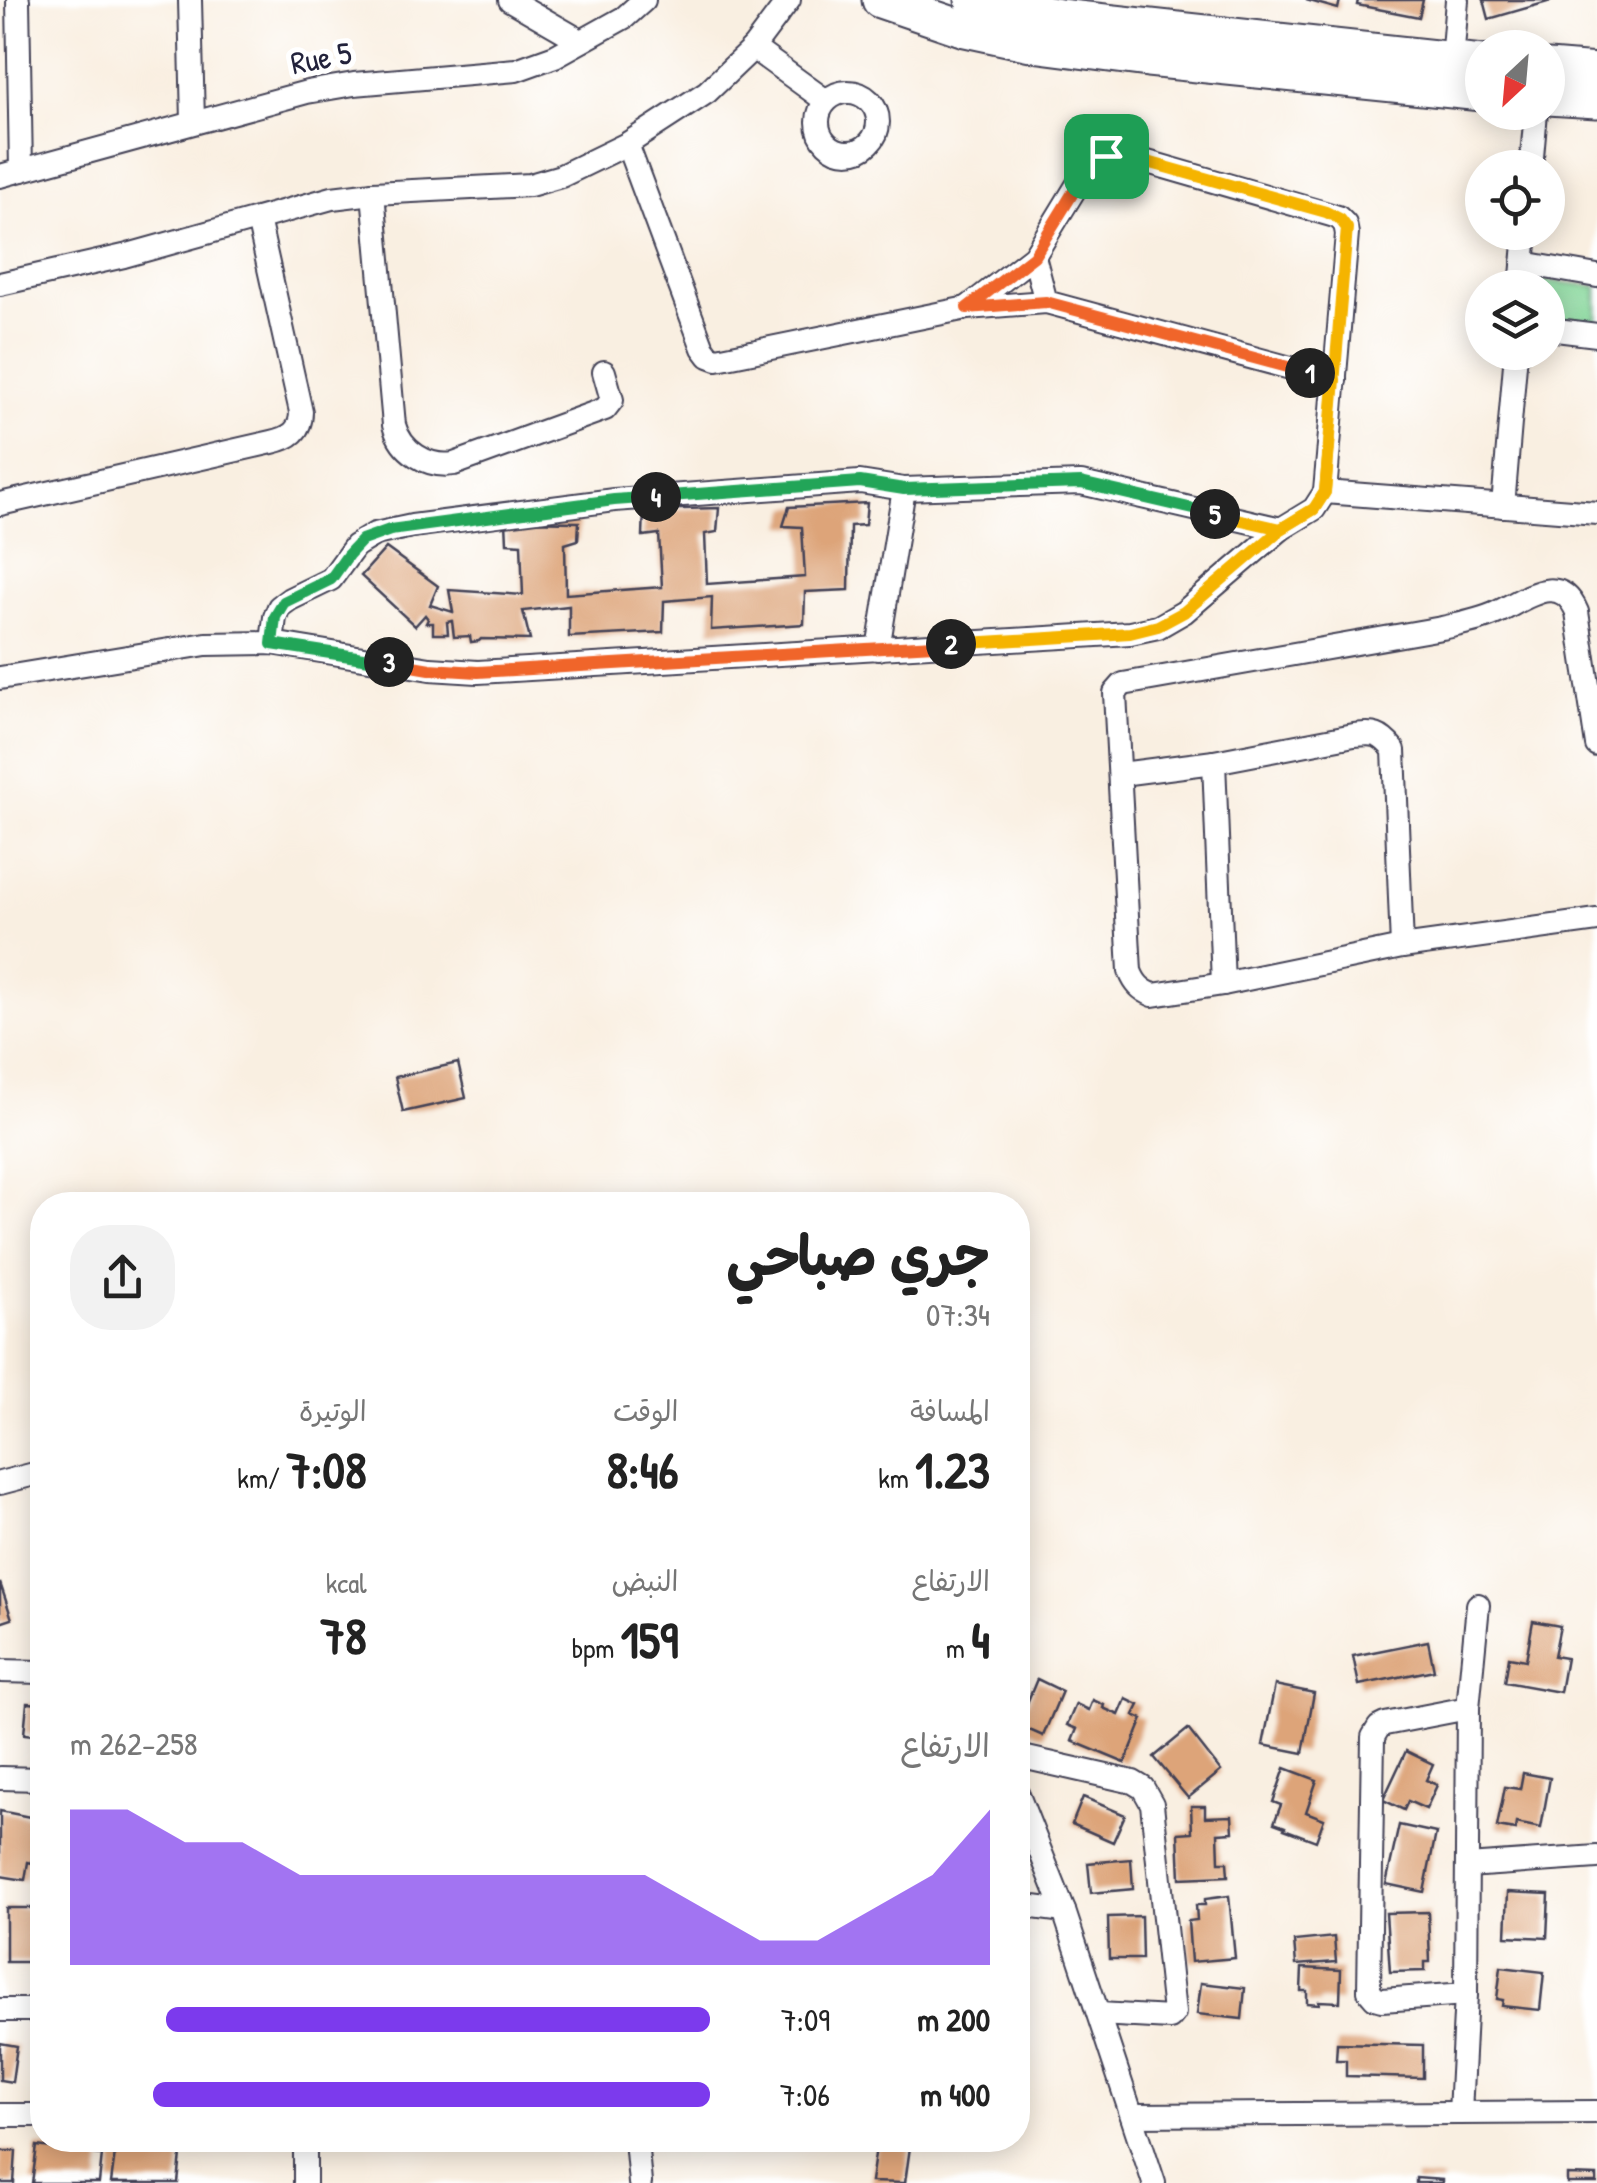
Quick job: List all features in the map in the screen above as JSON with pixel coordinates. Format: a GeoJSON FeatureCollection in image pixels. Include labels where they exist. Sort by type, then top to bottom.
{"type":"FeatureCollection","features":[{"type":"Feature","properties":{"kind":"main road"},"geometry":{"type":"LineString","coordinates":[[880,0],[956,26],[1040,45],[1465,91]]}},
{"type":"Feature","properties":{"kind":"main road"},"geometry":{"type":"LineString","coordinates":[[973,0],[1458,61]]}},
{"type":"Feature","properties":{"kind":"main road"},"geometry":{"type":"LineString","coordinates":[[1565,69],[1597,72]]}},
{"type":"Feature","properties":{"kind":"main road"},"geometry":{"type":"LineString","coordinates":[[1565,98],[1597,100]]}},
{"type":"Feature","properties":{"kind":"street"},"geometry":{"type":"LineString","coordinates":[[11,173],[18,0]]}},
{"type":"Feature","properties":{"kind":"street"},"geometry":{"type":"LineString","coordinates":[[190,0],[192,122]]}},
{"type":"Feature","properties":{"kind":"street"},"geometry":{"type":"LineString","coordinates":[[510,0],[581,41]]}},
{"type":"Feature","properties":{"kind":"street","name":"Rue 5"},"geometry":{"type":"LineString","coordinates":[[11,173],[307,92],[354,84],[516,70],[537,64],[625,17],[644,0]]}},
{"type":"Feature","properties":{"kind":"street"},"geometry":{"type":"LineString","coordinates":[[0,284],[124,256],[332,198],[373,192],[530,185],[561,176],[627,144],[707,92],[753,48],[789,0]]}},
{"type":"Feature","properties":{"kind":"street"},"geometry":{"type":"LineString","coordinates":[[1446,0],[1458,61]]}},
{"type":"Feature","properties":{"kind":"street"},"geometry":{"type":"LineString","coordinates":[[1457,0],[1458,61]]}},
{"type":"Feature","properties":{"kind":"street"},"geometry":{"type":"LineString","coordinates":[[753,48],[826,102]]}},
{"type":"Feature","properties":{"kind":"street"},"geometry":{"type":"LineString","coordinates":[[627,144],[703,348],[717,359],[967,308],[1046,302],[1335,380]]}},
{"type":"Feature","properties":{"kind":"street"},"geometry":{"type":"LineString","coordinates":[[0,678],[206,644],[272,644],[430,669],[478,672],[1130,633],[1158,626],[1184,612],[1281,529],[1314,509],[1325,492],[1347,234],[1346,224],[1338,217],[1137,159],[1106,156],[1087,170],[1034,256],[967,308]]}},
{"type":"Feature","properties":{"kind":"street"},"geometry":{"type":"LineString","coordinates":[[373,192],[394,425],[399,439],[410,451],[439,465],[454,464],[605,409],[612,400],[604,372]]}},
{"type":"Feature","properties":{"kind":"street"},"geometry":{"type":"LineString","coordinates":[[0,504],[272,442],[295,432],[302,412],[258,219]]}},
{"type":"Feature","properties":{"kind":"street"},"geometry":{"type":"LineString","coordinates":[[1522,270],[1524,250]]}},
{"type":"Feature","properties":{"kind":"street"},"geometry":{"type":"LineString","coordinates":[[1034,256],[1046,302]]}},
{"type":"Feature","properties":{"kind":"street"},"geometry":{"type":"LineString","coordinates":[[1523,263],[1597,276]]}},
{"type":"Feature","properties":{"kind":"street"},"geometry":{"type":"LineString","coordinates":[[1565,331],[1597,335]]}},
{"type":"Feature","properties":{"kind":"street"},"geometry":{"type":"LineString","coordinates":[[1503,506],[1514,370]]}},
{"type":"Feature","properties":{"kind":"street"},"geometry":{"type":"LineString","coordinates":[[272,644],[275,617],[284,602],[331,579],[362,540],[390,530],[595,502],[860,482],[904,489],[1081,483],[1281,529]]}},
{"type":"Feature","properties":{"kind":"street"},"geometry":{"type":"LineString","coordinates":[[878,649],[904,489]]}},
{"type":"Feature","properties":{"kind":"street"},"geometry":{"type":"LineString","coordinates":[[1325,492],[1597,512]]}},
{"type":"Feature","properties":{"kind":"street"},"geometry":{"type":"LineString","coordinates":[[1597,745],[1577,612],[1572,600],[1553,590],[1523,598],[1486,617],[1442,628],[1123,684],[1115,693],[1130,972],[1142,991],[1153,995],[1402,947],[1597,920]]}},
{"type":"Feature","properties":{"kind":"street"},"geometry":{"type":"LineString","coordinates":[[1121,774],[1214,762],[1354,735],[1373,733],[1384,738],[1394,750],[1402,947]]}},
{"type":"Feature","properties":{"kind":"street"},"geometry":{"type":"LineString","coordinates":[[1214,762],[1223,984]]}},
{"type":"Feature","properties":{"kind":"street"},"geometry":{"type":"LineString","coordinates":[[0,1483],[30,1475]]}},
{"type":"Feature","properties":{"kind":"street"},"geometry":{"type":"LineString","coordinates":[[1460,2113],[1466,1994],[1468,1708],[1478,1606]]}},
{"type":"Feature","properties":{"kind":"street"},"geometry":{"type":"LineString","coordinates":[[0,1672],[30,1672]]}},
{"type":"Feature","properties":{"kind":"street"},"geometry":{"type":"LineString","coordinates":[[1466,1994],[1382,2000],[1368,1992],[1374,1737],[1385,1724],[1468,1708]]}},
{"type":"Feature","properties":{"kind":"street"},"geometry":{"type":"LineString","coordinates":[[1030,1759],[1133,1782],[1144,1788],[1152,1804],[1174,2013],[1170,2018],[1099,2014]]}},
{"type":"Feature","properties":{"kind":"street"},"geometry":{"type":"LineString","coordinates":[[0,1778],[30,1779]]}},
{"type":"Feature","properties":{"kind":"street"},"geometry":{"type":"LineString","coordinates":[[1030,1825],[1064,1911],[1154,2183]]}},
{"type":"Feature","properties":{"kind":"street"},"geometry":{"type":"LineString","coordinates":[[1467,1866],[1597,1857]]}},
{"type":"Feature","properties":{"kind":"street"},"geometry":{"type":"LineString","coordinates":[[1030,1907],[1064,1911]]}},
{"type":"Feature","properties":{"kind":"street"},"geometry":{"type":"LineString","coordinates":[[0,2010],[30,2010]]}},
{"type":"Feature","properties":{"kind":"street"},"geometry":{"type":"LineString","coordinates":[[1132,2115],[1597,2112]]}},
{"type":"Feature","properties":{"kind":"street"},"geometry":{"type":"LineString","coordinates":[[0,2114],[30,2115]]}},
{"type":"Feature","properties":{"kind":"street"},"geometry":{"type":"LineString","coordinates":[[304,2183],[305,2152]]}},
{"type":"Feature","properties":{"kind":"street"},"geometry":{"type":"LineString","coordinates":[[637,2152],[640,2183]]}},
{"type":"Feature","properties":{"kind":"green space"},"geometry":{"type":"Polygon","coordinates":[[[1565,283],[1597,286],[1597,326],[1565,322],[1565,283]]]}},
{"type":"Feature","properties":{"kind":"building"},"geometry":{"type":"Polygon","coordinates":[[[1306,0],[1340,0],[1338,9],[1306,0]]]}},
{"type":"Feature","properties":{"kind":"building"},"geometry":{"type":"Polygon","coordinates":[[[1358,0],[1423,0],[1419,17],[1357,5],[1358,0]]]}},
{"type":"Feature","properties":{"kind":"building"},"geometry":{"type":"Polygon","coordinates":[[[1484,0],[1551,0],[1551,1],[1489,19],[1484,0]]]}},
{"type":"Feature","properties":{"kind":"building"},"geometry":{"type":"Polygon","coordinates":[[[867,503],[865,525],[850,526],[849,590],[805,592],[804,624],[711,630],[712,597],[664,601],[663,632],[569,637],[569,606],[523,611],[530,640],[471,642],[470,636],[454,637],[452,621],[447,622],[448,634],[433,634],[433,623],[426,623],[425,615],[415,626],[361,576],[386,548],[438,586],[430,605],[453,612],[449,590],[523,595],[521,544],[507,543],[506,521],[579,522],[578,540],[565,544],[566,594],[662,587],[659,534],[643,536],[644,510],[719,508],[717,532],[705,534],[707,584],[805,577],[802,527],[783,526],[789,507],[867,503]]]}},
{"type":"Feature","properties":{"kind":"building"},"geometry":{"type":"Polygon","coordinates":[[[458,1063],[466,1098],[403,1112],[395,1077],[458,1063]]]}},
{"type":"Feature","properties":{"kind":"building"},"geometry":{"type":"Polygon","coordinates":[[[0,1583],[12,1619],[0,1623],[0,1583]]]}},
{"type":"Feature","properties":{"kind":"building"},"geometry":{"type":"Polygon","coordinates":[[[1533,1621],[1560,1626],[1554,1656],[1566,1658],[1560,1692],[1505,1682],[1509,1657],[1526,1660],[1533,1621]]]}},
{"type":"Feature","properties":{"kind":"building"},"geometry":{"type":"Polygon","coordinates":[[[1428,1641],[1434,1670],[1359,1685],[1353,1656],[1428,1641]]]}},
{"type":"Feature","properties":{"kind":"building"},"geometry":{"type":"Polygon","coordinates":[[[1037,1679],[1062,1691],[1043,1736],[1030,1730],[1030,1696],[1037,1679]]]}},
{"type":"Feature","properties":{"kind":"building"},"geometry":{"type":"Polygon","coordinates":[[[1275,1685],[1314,1693],[1303,1753],[1263,1745],[1275,1685]]]}},
{"type":"Feature","properties":{"kind":"building"},"geometry":{"type":"Polygon","coordinates":[[[1126,1699],[1139,1705],[1134,1715],[1143,1719],[1125,1763],[1072,1741],[1077,1729],[1067,1725],[1076,1704],[1089,1710],[1093,1700],[1119,1715],[1126,1699]]]}},
{"type":"Feature","properties":{"kind":"building"},"geometry":{"type":"Polygon","coordinates":[[[27,1703],[30,1703],[30,1735],[24,1734],[27,1703]]]}},
{"type":"Feature","properties":{"kind":"building"},"geometry":{"type":"Polygon","coordinates":[[[1188,1729],[1221,1771],[1188,1798],[1154,1757],[1188,1729]]]}},
{"type":"Feature","properties":{"kind":"building"},"geometry":{"type":"Polygon","coordinates":[[[1406,1751],[1433,1764],[1426,1780],[1437,1785],[1426,1809],[1408,1801],[1404,1810],[1383,1800],[1406,1751]]]}},
{"type":"Feature","properties":{"kind":"building"},"geometry":{"type":"Polygon","coordinates":[[[1285,1768],[1317,1780],[1306,1812],[1324,1819],[1316,1841],[1274,1823],[1281,1805],[1273,1802],[1285,1768]]]}},
{"type":"Feature","properties":{"kind":"building"},"geometry":{"type":"Polygon","coordinates":[[[1523,1773],[1550,1778],[1541,1828],[1516,1823],[1515,1830],[1497,1827],[1505,1787],[1520,1789],[1523,1773]]]}},
{"type":"Feature","properties":{"kind":"building"},"geometry":{"type":"Polygon","coordinates":[[[1083,1797],[1125,1815],[1113,1842],[1072,1824],[1083,1797]]]}},
{"type":"Feature","properties":{"kind":"building"},"geometry":{"type":"Polygon","coordinates":[[[1191,1806],[1205,1806],[1205,1817],[1232,1816],[1233,1832],[1218,1833],[1219,1862],[1227,1862],[1228,1876],[1180,1878],[1178,1833],[1192,1832],[1191,1806]]]}},
{"type":"Feature","properties":{"kind":"building"},"geometry":{"type":"Polygon","coordinates":[[[0,1811],[30,1817],[30,1862],[25,1880],[0,1876],[0,1811]]]}},
{"type":"Feature","properties":{"kind":"building"},"geometry":{"type":"Polygon","coordinates":[[[1399,1825],[1436,1833],[1424,1892],[1386,1884],[1399,1825]]]}},
{"type":"Feature","properties":{"kind":"building"},"geometry":{"type":"Polygon","coordinates":[[[1131,1859],[1133,1889],[1091,1893],[1088,1863],[1131,1859]]]}},
{"type":"Feature","properties":{"kind":"building"},"geometry":{"type":"Polygon","coordinates":[[[1508,1892],[1549,1894],[1547,1938],[1506,1936],[1508,1892]]]}},
{"type":"Feature","properties":{"kind":"building"},"geometry":{"type":"Polygon","coordinates":[[[1229,1896],[1235,1958],[1191,1962],[1188,1921],[1197,1920],[1196,1905],[1205,1905],[1205,1899],[1229,1896]]]}},
{"type":"Feature","properties":{"kind":"building"},"geometry":{"type":"Polygon","coordinates":[[[6,1908],[30,1908],[30,1962],[6,1962],[6,1908]]]}},
{"type":"Feature","properties":{"kind":"building"},"geometry":{"type":"Polygon","coordinates":[[[1428,1912],[1430,1962],[1425,1962],[1425,1971],[1390,1972],[1386,1913],[1428,1912]]]}},
{"type":"Feature","properties":{"kind":"building"},"geometry":{"type":"Polygon","coordinates":[[[1141,1916],[1142,1959],[1109,1959],[1108,1917],[1141,1916]]]}},
{"type":"Feature","properties":{"kind":"building"},"geometry":{"type":"Polygon","coordinates":[[[1334,1937],[1336,1962],[1296,1965],[1294,1941],[1334,1937]]]}},
{"type":"Feature","properties":{"kind":"building"},"geometry":{"type":"Polygon","coordinates":[[[1501,1967],[1544,1972],[1540,2010],[1502,2006],[1503,2000],[1497,1999],[1501,1967]]]}},
{"type":"Feature","properties":{"kind":"building"},"geometry":{"type":"Polygon","coordinates":[[[1302,1968],[1341,1970],[1340,2002],[1307,2003],[1307,1991],[1301,1991],[1302,1968]]]}},
{"type":"Feature","properties":{"kind":"building"},"geometry":{"type":"Polygon","coordinates":[[[1201,1983],[1245,1988],[1242,2019],[1197,2014],[1201,1983]]]}},
{"type":"Feature","properties":{"kind":"building"},"geometry":{"type":"Polygon","coordinates":[[[0,2043],[17,2046],[12,2082],[0,2080],[0,2043]]]}},
{"type":"Feature","properties":{"kind":"building"},"geometry":{"type":"Polygon","coordinates":[[[1337,2043],[1423,2045],[1423,2078],[1346,2076],[1346,2060],[1336,2060],[1337,2043]]]}},
{"type":"Feature","properties":{"kind":"building"},"geometry":{"type":"Polygon","coordinates":[[[0,2151],[16,2151],[14,2183],[0,2183],[0,2151]]]}},
{"type":"Feature","properties":{"kind":"building"},"geometry":{"type":"Polygon","coordinates":[[[36,2152],[102,2155],[99,2183],[32,2183],[36,2152]]]}},
{"type":"Feature","properties":{"kind":"building"},"geometry":{"type":"Polygon","coordinates":[[[115,2152],[181,2155],[178,2183],[111,2183],[115,2152]]]}},
{"type":"Feature","properties":{"kind":"building"},"geometry":{"type":"Polygon","coordinates":[[[875,2152],[909,2152],[905,2183],[871,2182],[875,2152]]]}},
{"type":"Feature","properties":{"kind":"building"},"geometry":{"type":"Polygon","coordinates":[[[1567,2175],[1597,2176],[1597,2183],[1567,2183],[1567,2175]]]}},
{"type":"Feature","properties":{"kind":"building"},"geometry":{"type":"Polygon","coordinates":[[[1416,2178],[1442,2180],[1442,2183],[1416,2183],[1416,2178]]]}},
{"type":"Feature","properties":{"kind":"route"},"geometry":{"type":"LineString","coordinates":[[1106,156],[1087,170],[1034,256],[967,308],[1046,302],[1335,380],[1325,492],[1314,509],[1281,529],[1184,612],[1158,626],[1130,633],[478,672],[430,669],[272,644],[279,607],[331,579],[355,546],[374,534],[614,500],[860,482],[904,489],[1081,483],[1281,529],[1314,509],[1325,492],[1335,380],[1347,234],[1346,224],[1326,212],[1137,159],[1106,156]]}}]}
